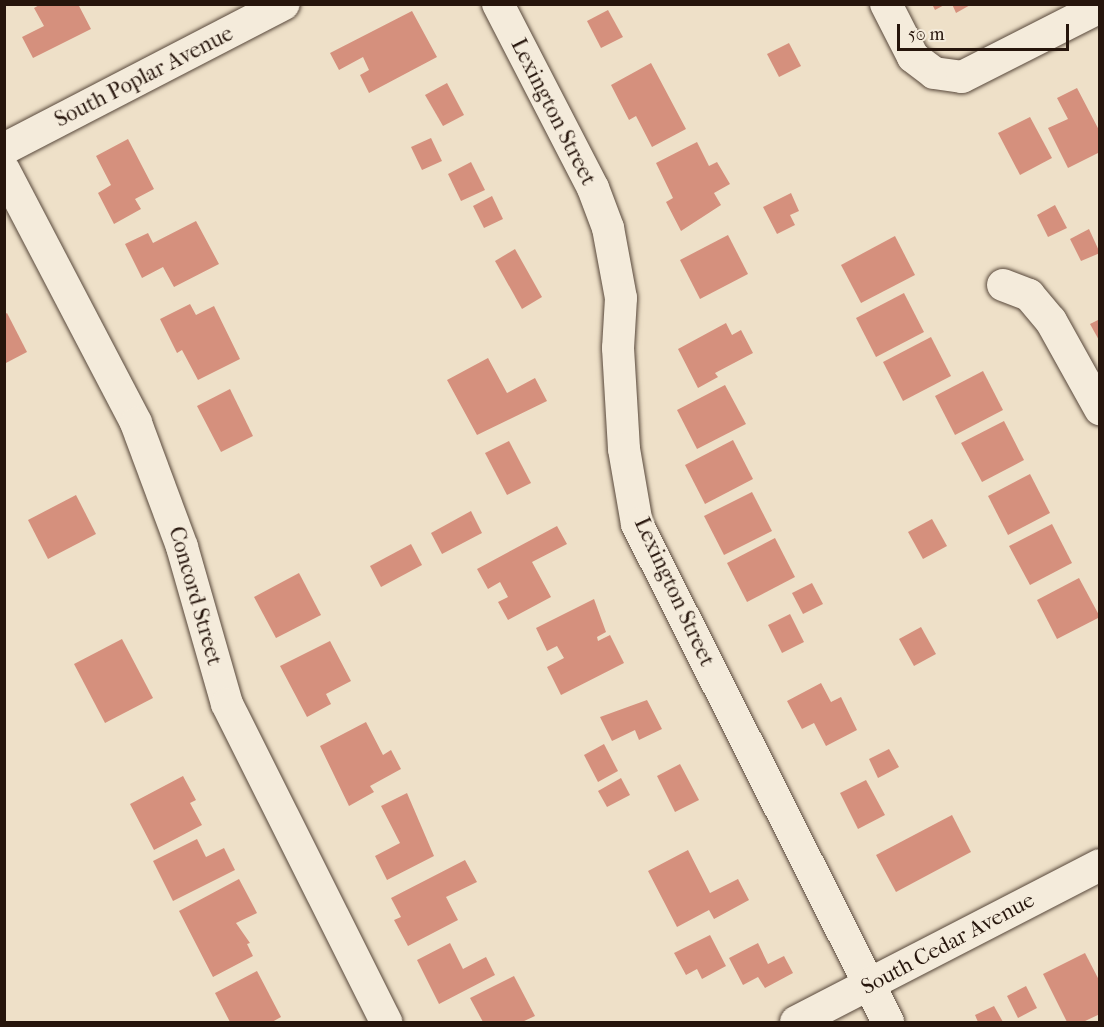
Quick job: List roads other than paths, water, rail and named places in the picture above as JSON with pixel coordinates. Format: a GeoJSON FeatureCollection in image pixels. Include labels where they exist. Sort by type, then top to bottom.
{"type":"FeatureCollection","features":[{"type":"Feature","properties":{"kind":"street","name":"South Poplar Avenue"},"geometry":{"type":"LineString","coordinates":[[4,149],[285,4]]}},
{"type":"Feature","properties":{"kind":"street","name":"Lexington Street"},"geometry":{"type":"LineString","coordinates":[[498,4],[593,188],[608,228],[621,298],[618,348],[624,449],[637,524],[888,1023]]}},
{"type":"Feature","properties":{"kind":"street"},"geometry":{"type":"LineString","coordinates":[[886,4],[913,57],[934,73],[962,77],[1100,7]]}},
{"type":"Feature","properties":{"kind":"street","name":"Concord Street"},"geometry":{"type":"LineString","coordinates":[[4,170],[136,423],[182,547],[227,704],[386,1023]]}},
{"type":"Feature","properties":{"kind":"street"},"geometry":{"type":"LineString","coordinates":[[1003,285],[1029,295],[1051,321],[1100,409]]}},
{"type":"Feature","properties":{"kind":"street","name":"South Cedar Avenue"},"geometry":{"type":"LineString","coordinates":[[796,1023],[1100,865]]}}]}
